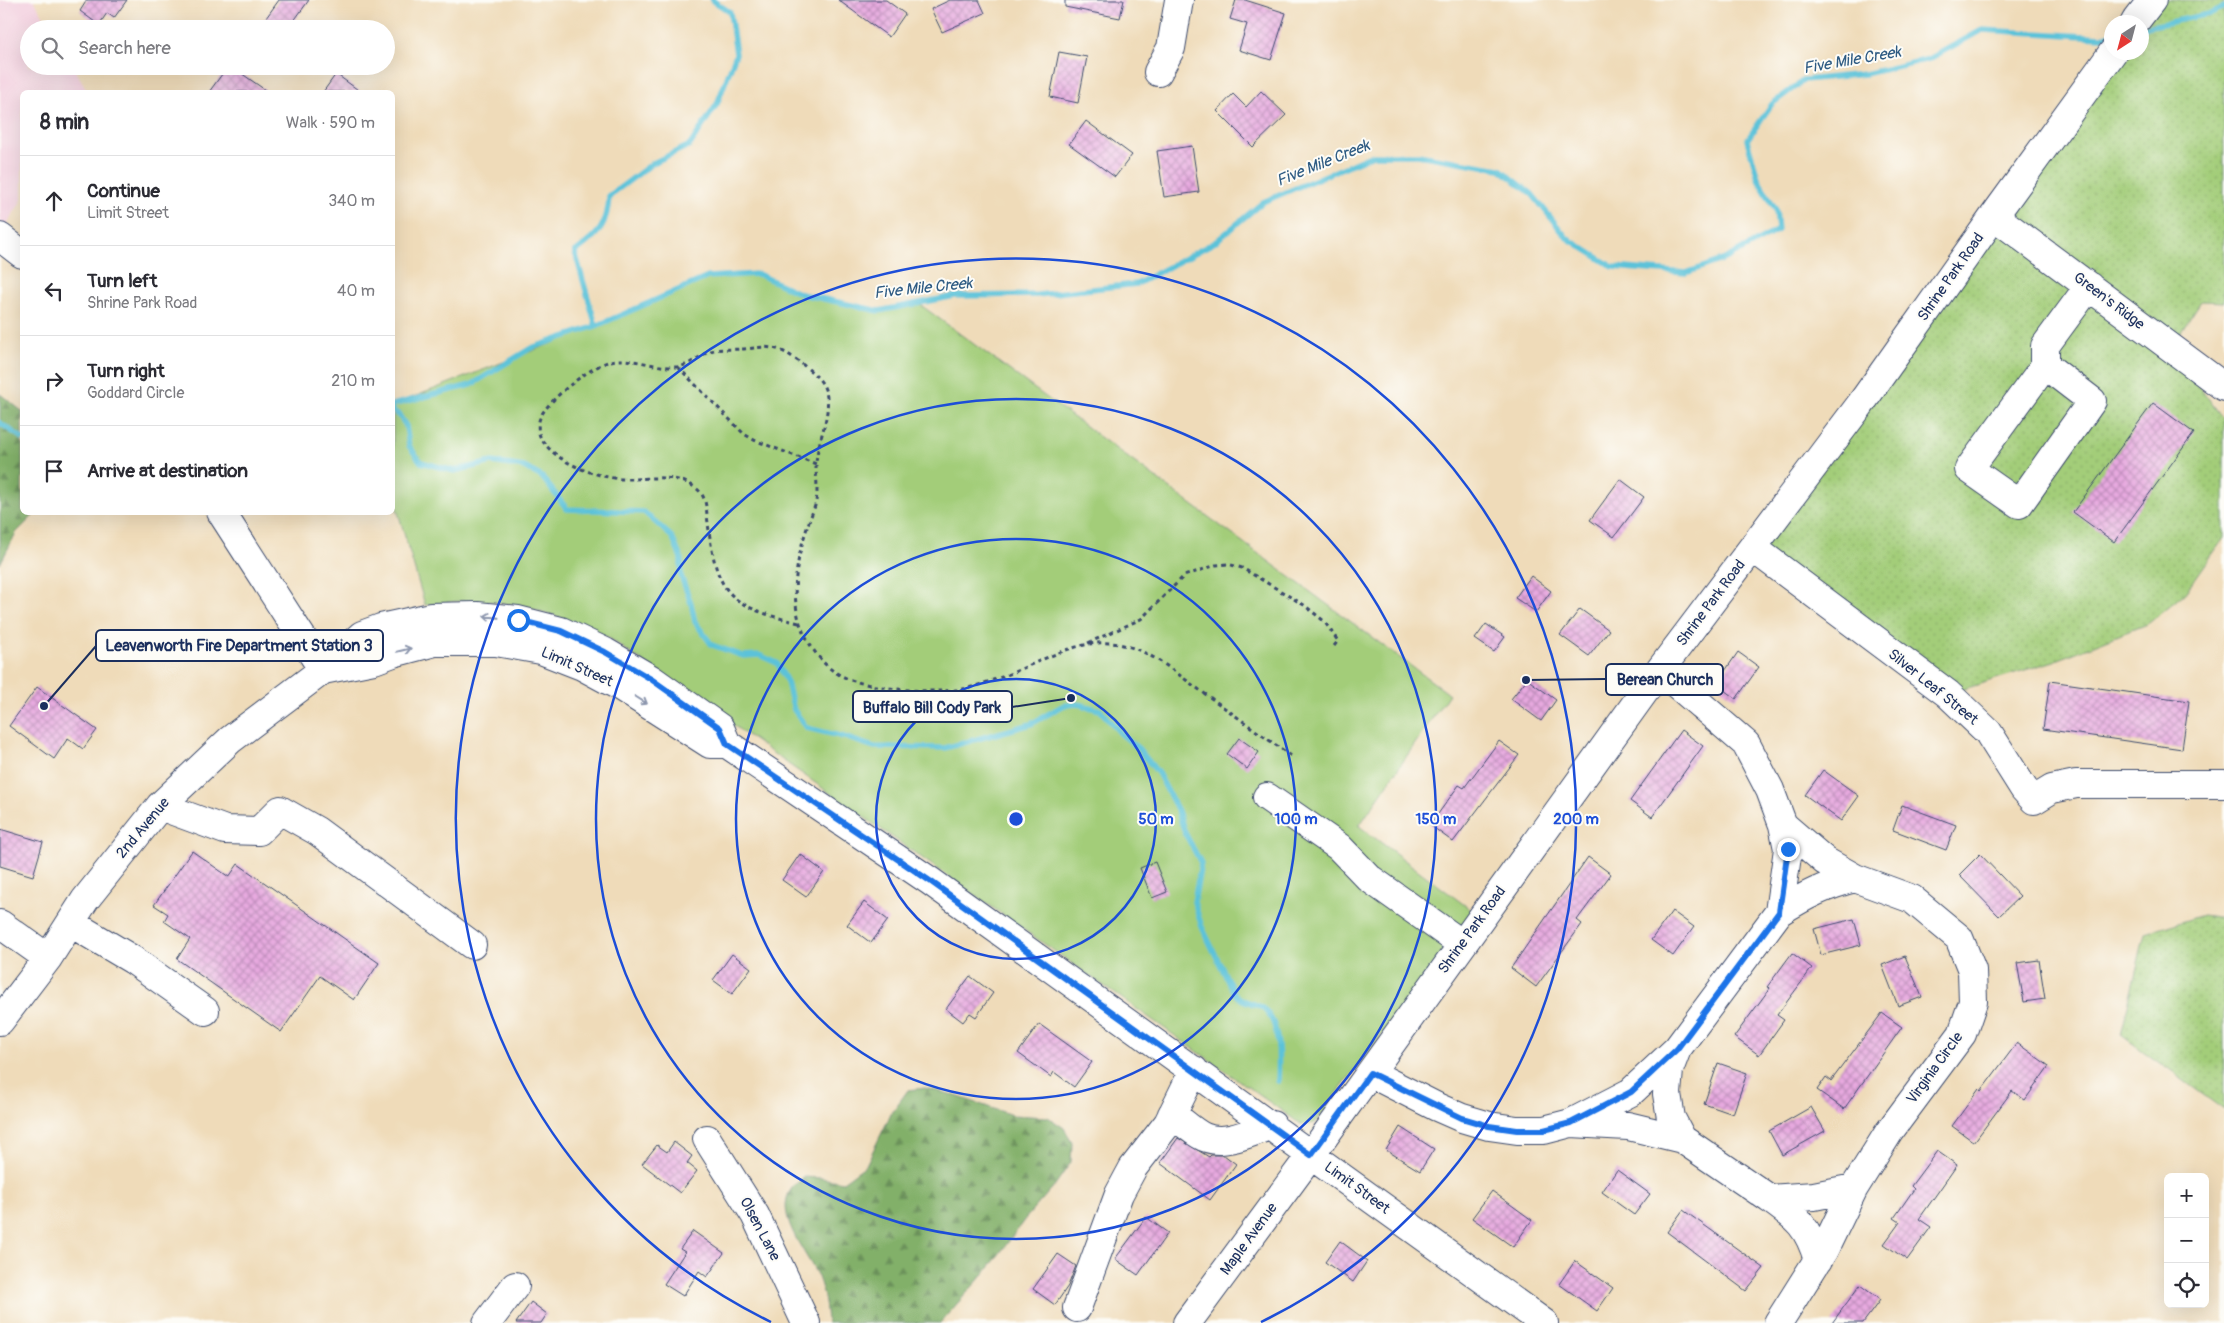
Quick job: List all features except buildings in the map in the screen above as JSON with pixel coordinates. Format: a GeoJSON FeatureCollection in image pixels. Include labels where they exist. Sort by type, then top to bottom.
{"type":"FeatureCollection","features":[{"type":"Feature","properties":{"kind":"street"},"geometry":{"type":"LineString","coordinates":[[1158,72],[1171,48],[1179,0]]}},
{"type":"Feature","properties":{"kind":"street"},"geometry":{"type":"LineString","coordinates":[[2140,15],[2152,0]]}},
{"type":"Feature","properties":{"kind":"street","name":"Shrine Park Road"},"geometry":{"type":"LineString","coordinates":[[1311,1155],[1660,670],[1860,405],[1994,216],[2108,60]]}},
{"type":"Feature","properties":{"kind":"street","name":"Green's Ridge"},"geometry":{"type":"LineString","coordinates":[[1994,216],[2224,387]]}},
{"type":"Feature","properties":{"kind":"street"},"geometry":{"type":"LineString","coordinates":[[0,237],[20,252]]}},
{"type":"Feature","properties":{"kind":"street"},"geometry":{"type":"LineString","coordinates":[[2045,365],[2092,401],[2018,504],[1969,469],[2045,365],[2046,346],[2089,286]]}},
{"type":"Feature","properties":{"kind":"street"},"geometry":{"type":"LineString","coordinates":[[228,523],[324,670]]}},
{"type":"Feature","properties":{"kind":"street","name":"Silver Leaf Street"},"geometry":{"type":"LineString","coordinates":[[1753,548],[1948,694],[1988,732],[2024,789],[2034,800],[2052,789],[2076,784],[2224,784]]}},
{"type":"Feature","properties":{"kind":"street","name":"Limit Street"},"geometry":{"type":"LineString","coordinates":[[324,670],[362,635],[381,628],[431,617],[477,616],[518,620],[561,631],[605,652],[651,679],[720,728],[727,744],[930,881],[1272,1125],[1544,1323]]}},
{"type":"Feature","properties":{"kind":"street","name":"2nd Avenue"},"geometry":{"type":"LineString","coordinates":[[0,1021],[48,958],[91,893],[160,806],[230,740],[324,670]]}},
{"type":"Feature","properties":{"kind":"street"},"geometry":{"type":"LineString","coordinates":[[1660,670],[1746,744],[1770,790],[1783,825],[1788,849],[1779,912]]}},
{"type":"Feature","properties":{"kind":"street"},"geometry":{"type":"LineString","coordinates":[[1267,797],[1339,846],[1369,878],[1462,944]]}},
{"type":"Feature","properties":{"kind":"street"},"geometry":{"type":"LineString","coordinates":[[160,806],[225,830],[259,831],[280,810],[317,831],[472,945]]}},
{"type":"Feature","properties":{"kind":"street","name":"Virginia Circle"},"geometry":{"type":"LineString","coordinates":[[1778,1323],[1818,1260],[1854,1188],[1889,1132],[1962,1034],[1973,1002],[1972,970],[1959,938],[1912,900],[1855,878],[1824,861],[1783,825]]}},
{"type":"Feature","properties":{"kind":"street"},"geometry":{"type":"LineString","coordinates":[[1370,1073],[1445,1111],[1489,1126],[1517,1130],[1544,1130],[1571,1123],[1631,1092],[1677,1049],[1779,912],[1804,896],[1827,885],[1855,878]]}},
{"type":"Feature","properties":{"kind":"street"},"geometry":{"type":"LineString","coordinates":[[70,923],[133,960],[205,1012]]}},
{"type":"Feature","properties":{"kind":"street"},"geometry":{"type":"LineString","coordinates":[[0,924],[48,958]]}},
{"type":"Feature","properties":{"kind":"street"},"geometry":{"type":"LineString","coordinates":[[1677,1049],[1669,1070],[1667,1094],[1672,1118],[1682,1139]]}},
{"type":"Feature","properties":{"kind":"street"},"geometry":{"type":"LineString","coordinates":[[1077,1308],[1119,1194],[1133,1168],[1172,1114],[1194,1070]]}},
{"type":"Feature","properties":{"kind":"street"},"geometry":{"type":"LineString","coordinates":[[1172,1114],[1203,1136],[1217,1141],[1239,1137],[1272,1125]]}},
{"type":"Feature","properties":{"kind":"street"},"geometry":{"type":"LineString","coordinates":[[1571,1123],[1628,1126],[1682,1139],[1770,1199],[1801,1223],[1812,1240],[1818,1260]]}},
{"type":"Feature","properties":{"kind":"street","name":"Olsen Lane"},"geometry":{"type":"LineString","coordinates":[[708,1139],[755,1215],[806,1323]]}},
{"type":"Feature","properties":{"kind":"street","name":"Maple Avenue"},"geometry":{"type":"LineString","coordinates":[[1187,1323],[1311,1155]]}},
{"type":"Feature","properties":{"kind":"street"},"geometry":{"type":"LineString","coordinates":[[1770,1199],[1814,1196],[1854,1188]]}},
{"type":"Feature","properties":{"kind":"street"},"geometry":{"type":"LineString","coordinates":[[487,1323],[515,1286]]}},
{"type":"Feature","properties":{"kind":"path"},"geometry":{"type":"LineString","coordinates":[[799,623],[756,612],[734,599],[731,595],[716,569],[703,494],[680,479],[655,477],[623,479],[601,476],[583,470],[566,460],[541,439],[538,429],[540,418],[545,410],[578,380],[606,362],[616,360],[678,367],[694,363],[714,350],[770,347],[785,353],[820,379],[828,400],[826,420],[816,458],[818,488],[816,504],[808,524],[797,572],[796,612],[801,630],[820,658],[842,677],[875,686],[920,690],[958,690],[994,680],[1141,619],[1184,576],[1228,564],[1242,568],[1304,605],[1324,621],[1333,632],[1338,641],[1334,646]]}},
{"type":"Feature","properties":{"kind":"path"},"geometry":{"type":"LineString","coordinates":[[678,367],[744,434],[754,440],[816,464]]}},
{"type":"Feature","properties":{"kind":"path"},"geometry":{"type":"LineString","coordinates":[[1082,645],[1114,643],[1126,645],[1156,659],[1294,758]]}},
{"type":"Feature","properties":{"kind":"shaded area"},"geometry":{"type":"Polygon","coordinates":[[[0,0],[34,0],[46,20],[20,20],[20,75],[78,75],[87,90],[20,90],[20,203],[0,235],[0,0]]]}},
{"type":"Feature","properties":{"kind":"green space"},"geometry":{"type":"Polygon","coordinates":[[[2152,0],[2224,0],[2224,302],[2201,301],[2171,347],[2224,420],[2224,538],[2185,593],[2149,623],[2054,661],[1948,694],[1753,548],[2108,60],[2149,60],[2149,15],[2145,15],[2152,0]]]}},
{"type":"Feature","properties":{"kind":"green space"},"geometry":{"type":"Polygon","coordinates":[[[758,274],[801,294],[879,311],[918,303],[1449,694],[1359,826],[1474,912],[1315,1123],[1302,1125],[609,638],[544,612],[510,604],[469,601],[425,605],[395,502],[395,404],[596,326],[708,277],[758,274]]]}},
{"type":"Feature","properties":{"kind":"green space"},"geometry":{"type":"Polygon","coordinates":[[[0,394],[20,409],[20,515],[34,515],[16,533],[0,564],[0,394]]]}},
{"type":"Feature","properties":{"kind":"green space"},"geometry":{"type":"Polygon","coordinates":[[[2203,915],[2224,918],[2224,1110],[2121,1035],[2145,933],[2203,915]]]}},
{"type":"Feature","properties":{"kind":"green space"},"geometry":{"type":"Polygon","coordinates":[[[925,1088],[950,1094],[1012,1115],[1048,1117],[1064,1128],[1072,1143],[1071,1162],[1055,1185],[1025,1219],[989,1268],[940,1323],[827,1323],[820,1283],[789,1222],[786,1210],[787,1198],[792,1188],[803,1177],[843,1182],[866,1165],[892,1112],[908,1090],[925,1088]]]}},
{"type":"Feature","properties":{"kind":"waterway"},"geometry":{"type":"LineString","coordinates":[[596,326],[575,252],[596,235],[600,229],[606,215],[609,196],[653,163],[690,145],[717,104],[736,54],[730,12],[712,0]]}},
{"type":"Feature","properties":{"kind":"waterway","name":"Five Mile Creek"},"geometry":{"type":"LineString","coordinates":[[2149,27],[2209,14],[2224,7]]}},
{"type":"Feature","properties":{"kind":"waterway","name":"Five Mile Creek"},"geometry":{"type":"LineString","coordinates":[[395,404],[471,385],[531,348],[596,326],[708,277],[758,274],[801,294],[879,311],[955,296],[1037,295],[1137,284],[1215,242],[1263,202],[1373,155],[1418,155],[1500,169],[1532,194],[1567,238],[1613,267],[1686,273],[1725,259],[1778,230],[1776,210],[1759,181],[1747,140],[1772,104],[1804,80],[1865,74],[1929,59],[1982,30],[2104,36]]}},
{"type":"Feature","properties":{"kind":"waterway"},"geometry":{"type":"LineString","coordinates":[[395,412],[406,426],[409,446],[421,462],[454,471],[492,462],[524,467],[542,477],[567,509],[644,512],[672,537],[681,558],[681,576],[691,603],[695,622],[712,645],[743,656],[759,655],[777,663],[787,682],[794,710],[807,728],[874,747],[945,748],[1031,724],[1064,705],[1078,704],[1100,710],[1121,734],[1138,748],[1158,773],[1178,811],[1185,833],[1201,863],[1194,902],[1202,927],[1234,993],[1238,997],[1264,1009],[1274,1024],[1278,1043],[1278,1081]]}},
{"type":"Feature","properties":{"kind":"waterway","name":"Five Mile Creek"},"geometry":{"type":"LineString","coordinates":[[0,423],[20,437]]}},
{"type":"Feature","properties":{"kind":"place","name":"Berean Church"},"geometry":{"type":"Point","coordinates":[1526,680]}},
{"type":"Feature","properties":{"kind":"place","name":"Buffalo Bill Cody Park"},"geometry":{"type":"Point","coordinates":[1071,698]}},
{"type":"Feature","properties":{"kind":"place","name":"Leavenworth Fire Department Station 3"},"geometry":{"type":"Point","coordinates":[44,706]}},
{"type":"Feature","properties":{"kind":"route"},"geometry":{"type":"LineString","coordinates":[[518,620],[561,631],[605,652],[651,679],[720,728],[727,744],[930,881],[1272,1125],[1311,1155],[1370,1073],[1462,1118],[1489,1126],[1517,1130],[1544,1130],[1571,1123],[1631,1092],[1677,1049],[1779,912],[1788,849]]}}]}
